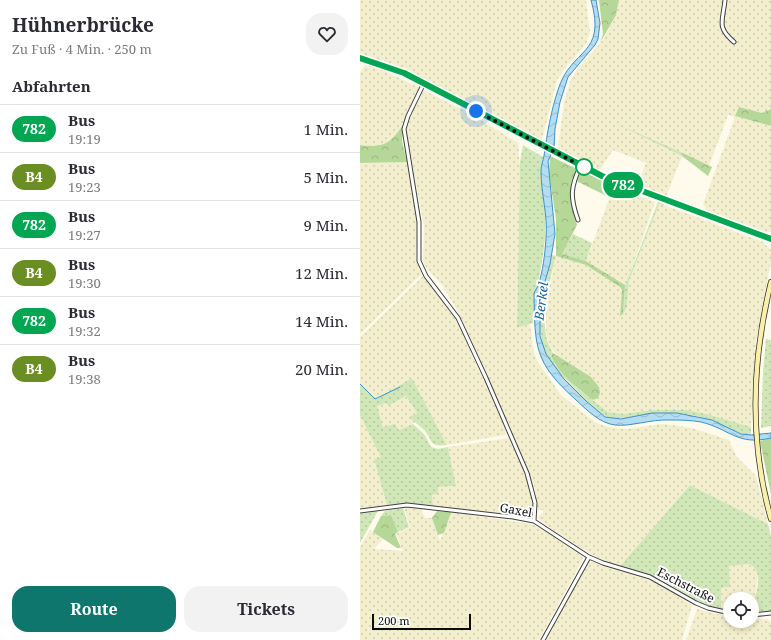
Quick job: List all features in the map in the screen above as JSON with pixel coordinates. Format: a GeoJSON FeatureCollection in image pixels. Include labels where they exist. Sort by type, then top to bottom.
{"type":"FeatureCollection","features":[{"type":"Feature","properties":{"kind":"main road"},"geometry":{"type":"LineString","coordinates":[[360,58],[390,67],[424,83],[615,182],[771,239]]}},
{"type":"Feature","properties":{"kind":"main road"},"geometry":{"type":"LineString","coordinates":[[771,282],[760,339],[755,394],[757,447],[764,492],[771,519]]}},
{"type":"Feature","properties":{"kind":"street"},"geometry":{"type":"LineString","coordinates":[[725,0],[721,26],[723,32],[734,42]]}},
{"type":"Feature","properties":{"kind":"street"},"geometry":{"type":"LineString","coordinates":[[424,83],[408,116],[404,129],[419,222],[419,261],[426,276],[458,318],[486,378],[527,473],[535,503],[534,521]]}},
{"type":"Feature","properties":{"kind":"street"},"geometry":{"type":"LineString","coordinates":[[578,220],[572,205],[571,194],[581,165]]}},
{"type":"Feature","properties":{"kind":"street","name":"Gaxel"},"geometry":{"type":"LineString","coordinates":[[360,511],[412,506],[513,517],[534,521],[589,557]]}},
{"type":"Feature","properties":{"kind":"street"},"geometry":{"type":"LineString","coordinates":[[543,640],[589,557]]}},
{"type":"Feature","properties":{"kind":"street","name":"Eschstraße"},"geometry":{"type":"LineString","coordinates":[[589,557],[614,568],[650,577],[702,605],[723,611]]}},
{"type":"Feature","properties":{"kind":"street"},"geometry":{"type":"LineString","coordinates":[[759,614],[771,613]]}},
{"type":"Feature","properties":{"kind":"shaded area"},"geometry":{"type":"Polygon","coordinates":[[[360,0],[586,0],[590,32],[586,44],[557,80],[542,140],[412,74],[371,57],[360,55],[360,0]]]}},
{"type":"Feature","properties":{"kind":"shaded area"},"geometry":{"type":"Polygon","coordinates":[[[619,0],[771,0],[771,109],[762,113],[757,112],[735,116],[771,126],[771,232],[759,232],[709,214],[703,204],[735,117],[728,115],[709,166],[618,125],[682,156],[666,197],[637,186],[646,163],[613,150],[599,171],[558,148],[564,102],[570,82],[576,71],[603,40],[616,15],[619,0]]]}},
{"type":"Feature","properties":{"kind":"shaded area"},"geometry":{"type":"Polygon","coordinates":[[[365,65],[383,70],[420,88],[403,125],[394,139],[379,146],[360,145],[360,73],[365,65]]]}},
{"type":"Feature","properties":{"kind":"shaded area"},"geometry":{"type":"Polygon","coordinates":[[[424,90],[471,114],[518,143],[520,167],[517,328],[530,324],[533,349],[537,361],[561,395],[596,423],[608,427],[626,429],[661,424],[673,425],[692,428],[729,440],[736,456],[756,476],[768,524],[690,485],[620,566],[602,560],[585,551],[540,521],[538,517],[543,510],[538,510],[535,489],[496,396],[459,314],[443,286],[427,269],[423,261],[424,226],[406,131],[413,111],[424,90]]]}},
{"type":"Feature","properties":{"kind":"shaded area"},"geometry":{"type":"Polygon","coordinates":[[[407,162],[417,222],[416,259],[422,274],[360,334],[360,163],[407,162]]]}},
{"type":"Feature","properties":{"kind":"shaded area"},"geometry":{"type":"Polygon","coordinates":[[[614,186],[655,202],[625,285],[586,261],[614,186]]]}},
{"type":"Feature","properties":{"kind":"shaded area"},"geometry":{"type":"Polygon","coordinates":[[[659,203],[763,242],[771,250],[771,261],[756,341],[751,427],[688,410],[651,410],[623,414],[608,412],[593,400],[598,398],[550,348],[546,333],[546,305],[556,256],[586,265],[620,287],[622,290],[620,316],[627,307],[629,282],[659,203]]]}},
{"type":"Feature","properties":{"kind":"shaded area"},"geometry":{"type":"Polygon","coordinates":[[[423,276],[454,315],[506,430],[505,435],[447,445],[412,378],[376,399],[360,385],[360,337],[423,276]]]}},
{"type":"Feature","properties":{"kind":"shaded area"},"geometry":{"type":"Polygon","coordinates":[[[406,396],[417,413],[409,417],[415,422],[403,430],[383,427],[377,406],[386,403],[388,406],[406,396]]]}},
{"type":"Feature","properties":{"kind":"shaded area"},"geometry":{"type":"Polygon","coordinates":[[[360,415],[382,457],[374,459],[387,505],[360,510],[360,415]]]}},
{"type":"Feature","properties":{"kind":"shaded area"},"geometry":{"type":"Polygon","coordinates":[[[509,438],[525,472],[534,509],[531,515],[527,516],[433,506],[432,495],[438,494],[438,487],[456,486],[448,447],[509,438]]]}},
{"type":"Feature","properties":{"kind":"shaded area"},"geometry":{"type":"Polygon","coordinates":[[[404,509],[421,509],[425,518],[432,518],[440,541],[451,512],[531,524],[544,530],[582,556],[583,559],[539,640],[360,640],[360,547],[370,530],[383,539],[374,549],[403,551],[396,534],[410,527],[404,509]]]}},
{"type":"Feature","properties":{"kind":"shaded area"},"geometry":{"type":"Polygon","coordinates":[[[589,561],[657,583],[692,605],[682,640],[546,640],[589,561]]]}},
{"type":"Feature","properties":{"kind":"shaded area"},"geometry":{"type":"Polygon","coordinates":[[[749,564],[756,570],[758,576],[756,592],[723,592],[723,609],[721,609],[721,588],[730,587],[729,565],[749,564]]]}},
{"type":"Feature","properties":{"kind":"shaded area"},"geometry":{"type":"Polygon","coordinates":[[[697,609],[723,615],[723,628],[759,628],[759,619],[768,619],[771,623],[771,640],[686,640],[697,609]]]}},
{"type":"Feature","properties":{"kind":"green space"},"geometry":{"type":"Polygon","coordinates":[[[599,0],[619,0],[616,15],[600,43],[603,34],[599,0]]]}},
{"type":"Feature","properties":{"kind":"green space"},"geometry":{"type":"Polygon","coordinates":[[[739,107],[762,113],[771,109],[771,126],[735,116],[739,107]]]}},
{"type":"Feature","properties":{"kind":"green space"},"geometry":{"type":"Polygon","coordinates":[[[612,122],[683,153],[682,156],[612,122]]]}},
{"type":"Feature","properties":{"kind":"green space"},"geometry":{"type":"Polygon","coordinates":[[[403,125],[402,141],[407,162],[360,163],[360,145],[375,146],[386,143],[394,137],[403,125]]]}},
{"type":"Feature","properties":{"kind":"green space"},"geometry":{"type":"Polygon","coordinates":[[[523,145],[543,157],[542,177],[545,237],[533,323],[517,328],[520,162],[523,145]]]}},
{"type":"Feature","properties":{"kind":"green space"},"geometry":{"type":"Polygon","coordinates":[[[683,153],[712,167],[708,176],[682,156],[683,153]]]}},
{"type":"Feature","properties":{"kind":"green space"},"geometry":{"type":"Polygon","coordinates":[[[550,156],[575,168],[577,171],[570,194],[571,204],[577,225],[562,254],[586,261],[625,285],[623,314],[620,316],[622,290],[620,287],[586,265],[556,256],[556,219],[549,173],[550,156]]]}},
{"type":"Feature","properties":{"kind":"green space"},"geometry":{"type":"Polygon","coordinates":[[[581,171],[614,186],[609,197],[576,181],[581,171]]]}},
{"type":"Feature","properties":{"kind":"green space"},"geometry":{"type":"Polygon","coordinates":[[[656,200],[625,287],[658,202],[664,205],[659,204],[629,281],[627,307],[623,314],[625,285],[656,200]]]}},
{"type":"Feature","properties":{"kind":"green space"},"geometry":{"type":"Polygon","coordinates":[[[573,234],[592,243],[586,261],[561,254],[573,234]]]}},
{"type":"Feature","properties":{"kind":"green space"},"geometry":{"type":"Polygon","coordinates":[[[552,255],[556,256],[547,292],[545,331],[548,343],[553,353],[551,356],[555,364],[576,387],[608,412],[623,414],[651,410],[688,410],[751,427],[751,435],[743,434],[707,419],[690,415],[670,414],[630,418],[610,418],[591,406],[555,368],[544,349],[541,340],[540,300],[543,283],[552,255]]]}},
{"type":"Feature","properties":{"kind":"green space"},"geometry":{"type":"Polygon","coordinates":[[[766,339],[771,340],[771,426],[761,428],[763,372],[766,339]]]}},
{"type":"Feature","properties":{"kind":"green space"},"geometry":{"type":"Polygon","coordinates":[[[553,353],[591,377],[599,387],[600,393],[598,398],[593,400],[569,380],[554,363],[551,356],[553,353]]]}},
{"type":"Feature","properties":{"kind":"green space"},"geometry":{"type":"Polygon","coordinates":[[[412,378],[447,445],[434,444],[424,430],[409,417],[417,413],[406,396],[388,406],[386,403],[377,406],[383,427],[395,424],[399,430],[413,424],[424,434],[431,447],[438,449],[448,447],[456,486],[438,487],[438,494],[432,495],[433,506],[413,504],[387,505],[374,459],[381,457],[360,415],[360,385],[376,399],[412,378]]]}},
{"type":"Feature","properties":{"kind":"green space"},"geometry":{"type":"Polygon","coordinates":[[[771,438],[771,494],[760,441],[771,438]]]}},
{"type":"Feature","properties":{"kind":"green space"},"geometry":{"type":"Polygon","coordinates":[[[690,485],[768,524],[771,536],[771,611],[759,612],[759,592],[756,592],[758,586],[757,574],[755,568],[749,564],[729,566],[730,587],[721,588],[721,609],[703,604],[659,578],[620,566],[690,485]]]}},
{"type":"Feature","properties":{"kind":"green space"},"geometry":{"type":"Polygon","coordinates":[[[403,508],[409,527],[398,532],[391,515],[381,516],[385,511],[403,508]]]}},
{"type":"Feature","properties":{"kind":"green space"},"geometry":{"type":"Polygon","coordinates":[[[378,511],[360,543],[360,514],[378,511]]]}},
{"type":"Feature","properties":{"kind":"green space"},"geometry":{"type":"Polygon","coordinates":[[[437,511],[451,512],[444,533],[438,535],[432,518],[437,511]]]}},
{"type":"Feature","properties":{"kind":"green space"},"geometry":{"type":"Polygon","coordinates":[[[391,515],[398,532],[395,534],[401,548],[397,548],[373,532],[381,516],[391,515]]]}},
{"type":"Feature","properties":{"kind":"water"},"geometry":{"type":"Polygon","coordinates":[[[591,0],[596,0],[600,23],[598,39],[595,45],[568,77],[560,102],[555,129],[554,148],[548,161],[555,234],[550,264],[540,299],[540,336],[546,354],[564,379],[605,417],[621,419],[652,413],[677,413],[712,420],[741,434],[751,435],[771,433],[771,438],[750,440],[734,436],[711,425],[693,421],[662,420],[627,425],[609,424],[598,419],[584,407],[551,374],[544,363],[537,341],[535,328],[534,294],[541,274],[546,238],[541,167],[551,114],[558,90],[564,76],[591,42],[594,32],[595,18],[591,0]]]}},
{"type":"Feature","properties":{"kind":"waterway"},"geometry":{"type":"LineString","coordinates":[[360,384],[375,399],[400,387]]}},
{"type":"Feature","properties":{"kind":"bus line","name":"782"},"geometry":{"type":"LineString","coordinates":[[360,58],[382,64],[404,73],[615,182],[771,239]]}},
{"type":"Feature","properties":{"kind":"route"},"geometry":{"type":"LineString","coordinates":[[476,111],[584,167]]}},
{"type":"Feature","properties":{"kind":"water label","name":"Berkel"},"geometry":{"type":"Point","coordinates":[541,301]}}]}
